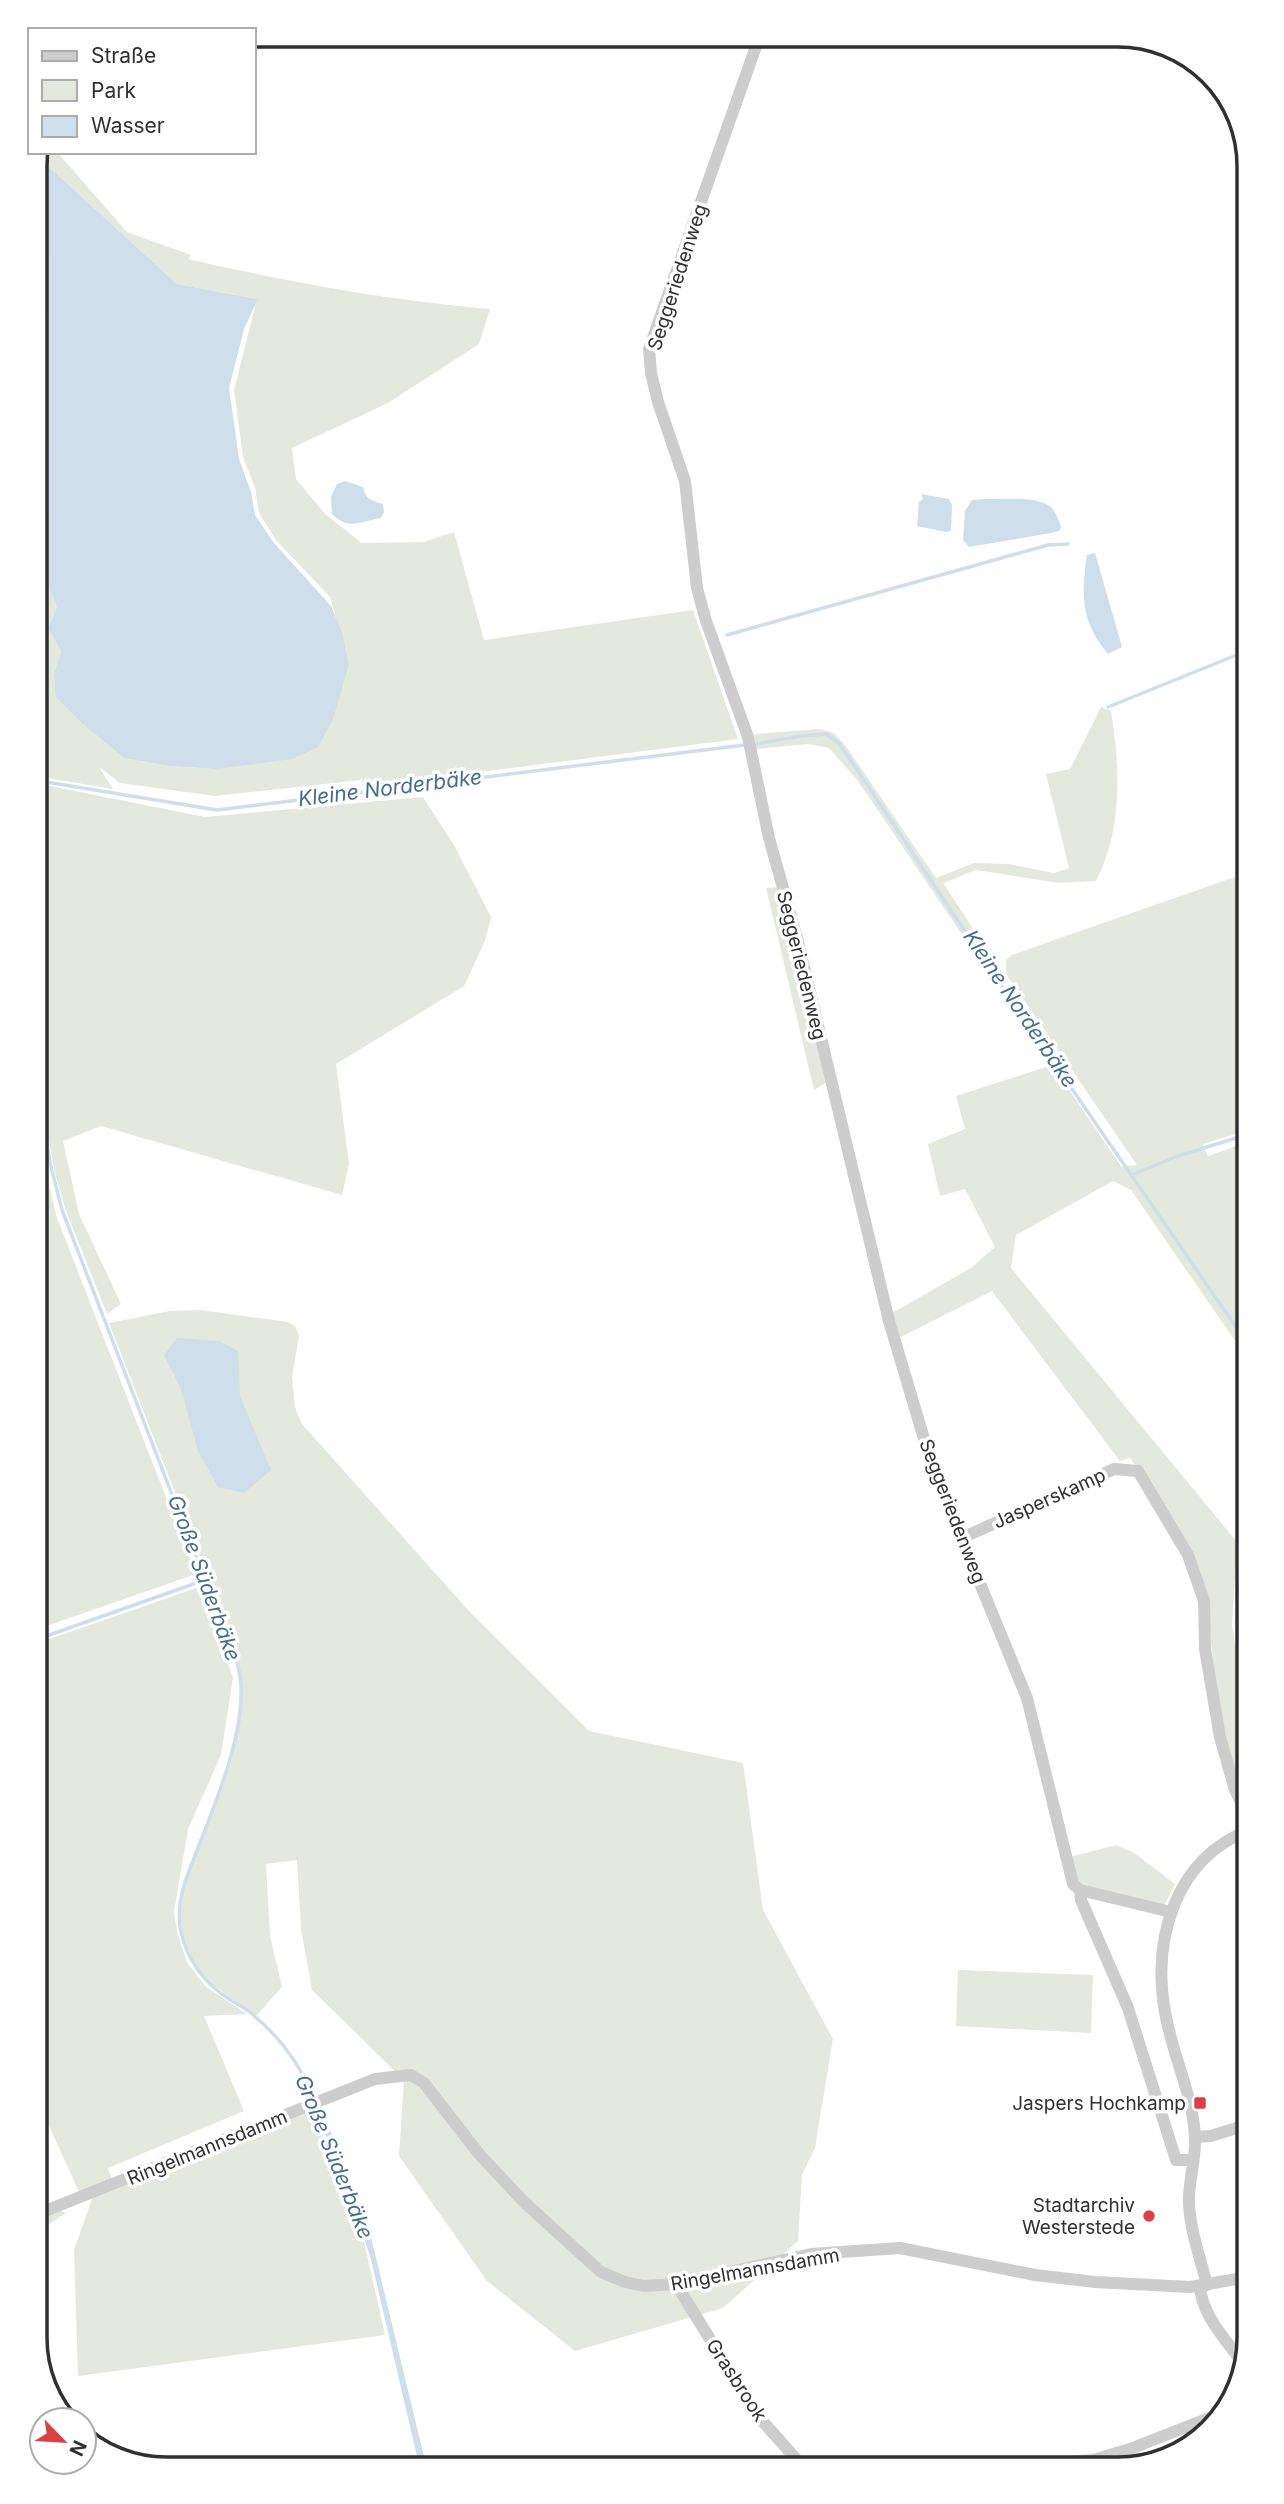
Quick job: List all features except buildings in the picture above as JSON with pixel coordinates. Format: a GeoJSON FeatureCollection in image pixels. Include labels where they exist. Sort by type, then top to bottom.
{"type":"FeatureCollection","features":[{"type":"Feature","properties":{"kind":"street","name":"Seggeriedenweg"},"geometry":{"type":"LineString","coordinates":[[756,48],[649,349],[651,373],[685,481],[697,588],[749,744],[769,838],[797,938],[888,1321],[933,1469],[1027,1698],[1060,1841],[1073,1884],[1080,1890],[1081,1900],[1128,2008],[1176,2160],[1192,2160]]}},
{"type":"Feature","properties":{"kind":"street","name":"Jasperskamp"},"geometry":{"type":"LineString","coordinates":[[961,1538],[1114,1468],[1138,1471],[1188,1555],[1204,1601],[1205,1649],[1220,1737],[1237,1794]]}},
{"type":"Feature","properties":{"kind":"street"},"geometry":{"type":"LineString","coordinates":[[1236,2353],[1200,2297],[1204,2285],[1189,2198],[1195,2137],[1165,2013],[1161,1980],[1163,1951],[1171,1912],[1191,1872],[1212,1850],[1237,1834]]}},
{"type":"Feature","properties":{"kind":"street"},"geometry":{"type":"LineString","coordinates":[[1080,1890],[1171,1912]]}},
{"type":"Feature","properties":{"kind":"street","name":"Ringelmannsdamm"},"geometry":{"type":"LineString","coordinates":[[47,2210],[375,2079],[411,2075],[424,2083],[479,2154],[524,2202],[601,2272],[612,2278],[644,2286],[676,2284],[811,2255],[900,2248],[1035,2275],[1095,2282],[1204,2285],[1237,2279]]}},
{"type":"Feature","properties":{"kind":"street"},"geometry":{"type":"LineString","coordinates":[[1195,2137],[1210,2136],[1237,2128]]}},
{"type":"Feature","properties":{"kind":"street","name":"Grasbrook"},"geometry":{"type":"LineString","coordinates":[[676,2284],[757,2415],[794,2457]]}},
{"type":"Feature","properties":{"kind":"street"},"geometry":{"type":"LineString","coordinates":[[1103,2457],[1202,2421]]}},
{"type":"Feature","properties":{"kind":"green space"},"geometry":{"type":"Polygon","coordinates":[[[49,154],[59,154],[127,232],[191,255],[188,259],[338,289],[413,301],[490,309],[479,344],[388,403],[292,448],[296,479],[325,514],[362,543],[424,542],[454,532],[484,640],[693,610],[738,739],[363,787],[362,778],[215,796],[120,783],[99,767],[113,789],[48,778],[48,585],[57,607],[48,628],[61,651],[54,674],[85,726],[124,758],[168,766],[216,769],[334,717],[349,665],[330,597],[276,540],[259,513],[255,488],[243,457],[234,390],[257,299],[177,284],[48,166],[49,154]]]}},
{"type":"Feature","properties":{"kind":"green space"},"geometry":{"type":"Polygon","coordinates":[[[1101,707],[1111,711],[1117,798],[1111,841],[1096,881],[1059,883],[976,870],[943,883],[991,956],[982,964],[858,781],[829,748],[808,744],[756,749],[754,734],[820,729],[834,733],[936,878],[974,863],[1009,864],[1054,873],[1069,868],[1046,774],[1070,769],[1101,707]]]}},
{"type":"Feature","properties":{"kind":"green space"},"geometry":{"type":"Polygon","coordinates":[[[48,786],[205,817],[423,797],[454,845],[491,917],[485,941],[464,986],[336,1064],[349,1164],[342,1195],[101,1126],[63,1141],[79,1214],[121,1304],[107,1314],[66,1211],[48,1134],[48,786]]]}},
{"type":"Feature","properties":{"kind":"green space"},"geometry":{"type":"Polygon","coordinates":[[[1237,876],[1237,1134],[1203,1144],[1208,1156],[1237,1145],[1237,1344],[1131,1190],[1113,1181],[1016,1235],[1011,1268],[1237,1542],[1232,1625],[1237,1656],[1237,1786],[1217,1691],[1205,1595],[1174,1522],[1130,1458],[1120,1461],[992,1291],[899,1338],[892,1313],[971,1268],[995,1247],[965,1189],[940,1196],[928,1144],[965,1129],[956,1096],[1052,1065],[1121,1166],[1137,1165],[1006,974],[1006,960],[1012,955],[1237,876]]]}},
{"type":"Feature","properties":{"kind":"green space"},"geometry":{"type":"Polygon","coordinates":[[[778,887],[827,1082],[814,1090],[766,888],[778,887]]]}},
{"type":"Feature","properties":{"kind":"green space"},"geometry":{"type":"Polygon","coordinates":[[[48,1177],[57,1218],[196,1574],[47,1626],[48,1177]]]}},
{"type":"Feature","properties":{"kind":"green space"},"geometry":{"type":"Polygon","coordinates":[[[200,1310],[288,1322],[295,1326],[299,1336],[292,1377],[295,1407],[302,1424],[469,1611],[589,1731],[743,1763],[763,1910],[833,2039],[815,2148],[802,2175],[798,2241],[723,2308],[575,2351],[487,2281],[399,2156],[404,2080],[312,1990],[301,1929],[297,1860],[266,1864],[270,1936],[282,1987],[256,2016],[209,1982],[191,1959],[182,1930],[180,1910],[186,1882],[233,1755],[242,1684],[229,1631],[109,1323],[170,1311],[200,1310]]]}},
{"type":"Feature","properties":{"kind":"green space"},"geometry":{"type":"Polygon","coordinates":[[[202,1586],[233,1678],[221,1755],[188,1829],[174,1912],[177,1932],[187,1962],[206,1987],[247,2014],[204,2016],[244,2111],[108,2168],[112,2180],[79,2192],[47,2122],[47,1640],[202,1586]]]}},
{"type":"Feature","properties":{"kind":"green space"},"geometry":{"type":"Polygon","coordinates":[[[1116,1845],[1133,1852],[1175,1884],[1159,1910],[1081,1889],[1066,1858],[1116,1845]]]}},
{"type":"Feature","properties":{"kind":"green space"},"geometry":{"type":"Polygon","coordinates":[[[958,1970],[1093,1975],[1091,2033],[956,2026],[958,1970]]]}},
{"type":"Feature","properties":{"kind":"green space"},"geometry":{"type":"Polygon","coordinates":[[[316,2103],[324,2138],[363,2237],[385,2335],[78,2376],[74,2250],[93,2196],[316,2103]]]}},
{"type":"Feature","properties":{"kind":"green space"},"geometry":{"type":"Polygon","coordinates":[[[47,2206],[66,2213],[47,2225],[47,2206]]]}},
{"type":"Feature","properties":{"kind":"water"},"geometry":{"type":"Polygon","coordinates":[[[48,166],[177,284],[258,299],[244,329],[229,388],[239,459],[251,492],[255,515],[274,543],[331,606],[342,632],[349,665],[334,717],[318,747],[292,759],[216,769],[168,766],[124,758],[85,726],[56,697],[54,674],[61,651],[48,628],[57,607],[48,585],[48,166]]]}},
{"type":"Feature","properties":{"kind":"water"},"geometry":{"type":"Polygon","coordinates":[[[345,481],[363,487],[368,497],[383,504],[384,512],[381,518],[350,524],[332,514],[331,497],[337,484],[345,481]]]}},
{"type":"Feature","properties":{"kind":"water"},"geometry":{"type":"Polygon","coordinates":[[[921,494],[949,499],[952,505],[951,531],[917,526],[919,502],[923,499],[921,494]]]}},
{"type":"Feature","properties":{"kind":"water"},"geometry":{"type":"Polygon","coordinates":[[[1020,499],[1045,503],[1051,507],[1061,527],[1059,531],[1051,533],[969,547],[963,540],[965,511],[972,500],[1020,499]]]}},
{"type":"Feature","properties":{"kind":"water"},"geometry":{"type":"Polygon","coordinates":[[[1095,553],[1122,647],[1108,654],[1092,631],[1085,608],[1087,555],[1095,553]]]}},
{"type":"Feature","properties":{"kind":"water"},"geometry":{"type":"Polygon","coordinates":[[[177,1338],[219,1341],[238,1351],[240,1396],[271,1470],[244,1493],[218,1487],[198,1451],[181,1389],[164,1355],[177,1338]]]}},
{"type":"Feature","properties":{"kind":"water"},"geometry":{"type":"Polygon","coordinates":[[[316,2095],[369,2229],[424,2456],[417,2456],[371,2259],[344,2179],[310,2098],[316,2095]]]}},
{"type":"Feature","properties":{"kind":"waterway"},"geometry":{"type":"LineString","coordinates":[[727,635],[1048,545],[1068,544]]}},
{"type":"Feature","properties":{"kind":"waterway"},"geometry":{"type":"LineString","coordinates":[[1108,707],[1237,655]]}},
{"type":"Feature","properties":{"kind":"waterway","name":"Kleine Norderbäke"},"geometry":{"type":"LineString","coordinates":[[756,744],[826,734],[839,743],[1021,1015],[1237,1329]]}},
{"type":"Feature","properties":{"kind":"waterway","name":"Kleine Norderbäke"},"geometry":{"type":"LineString","coordinates":[[48,782],[217,810],[745,745]]}},
{"type":"Feature","properties":{"kind":"waterway"},"geometry":{"type":"LineString","coordinates":[[1132,1175],[1175,1157],[1237,1138]]}},
{"type":"Feature","properties":{"kind":"waterway","name":"Große Süderbäke"},"geometry":{"type":"LineString","coordinates":[[48,1148],[62,1210],[227,1632],[239,1673],[241,1705],[234,1745],[181,1896],[179,1920],[184,1943],[198,1971],[212,1986],[272,2032],[296,2063],[314,2098]]}},
{"type":"Feature","properties":{"kind":"waterway"},"geometry":{"type":"LineString","coordinates":[[47,1636],[205,1580]]}},
{"type":"Feature","properties":{"kind":"place","name":"Jaspers Hochkamp"},"geometry":{"type":"Point","coordinates":[1200,2103]}},
{"type":"Feature","properties":{"kind":"place","name":"Stadtarchiv Westerstede"},"geometry":{"type":"Point","coordinates":[1149,2216]}}]}
